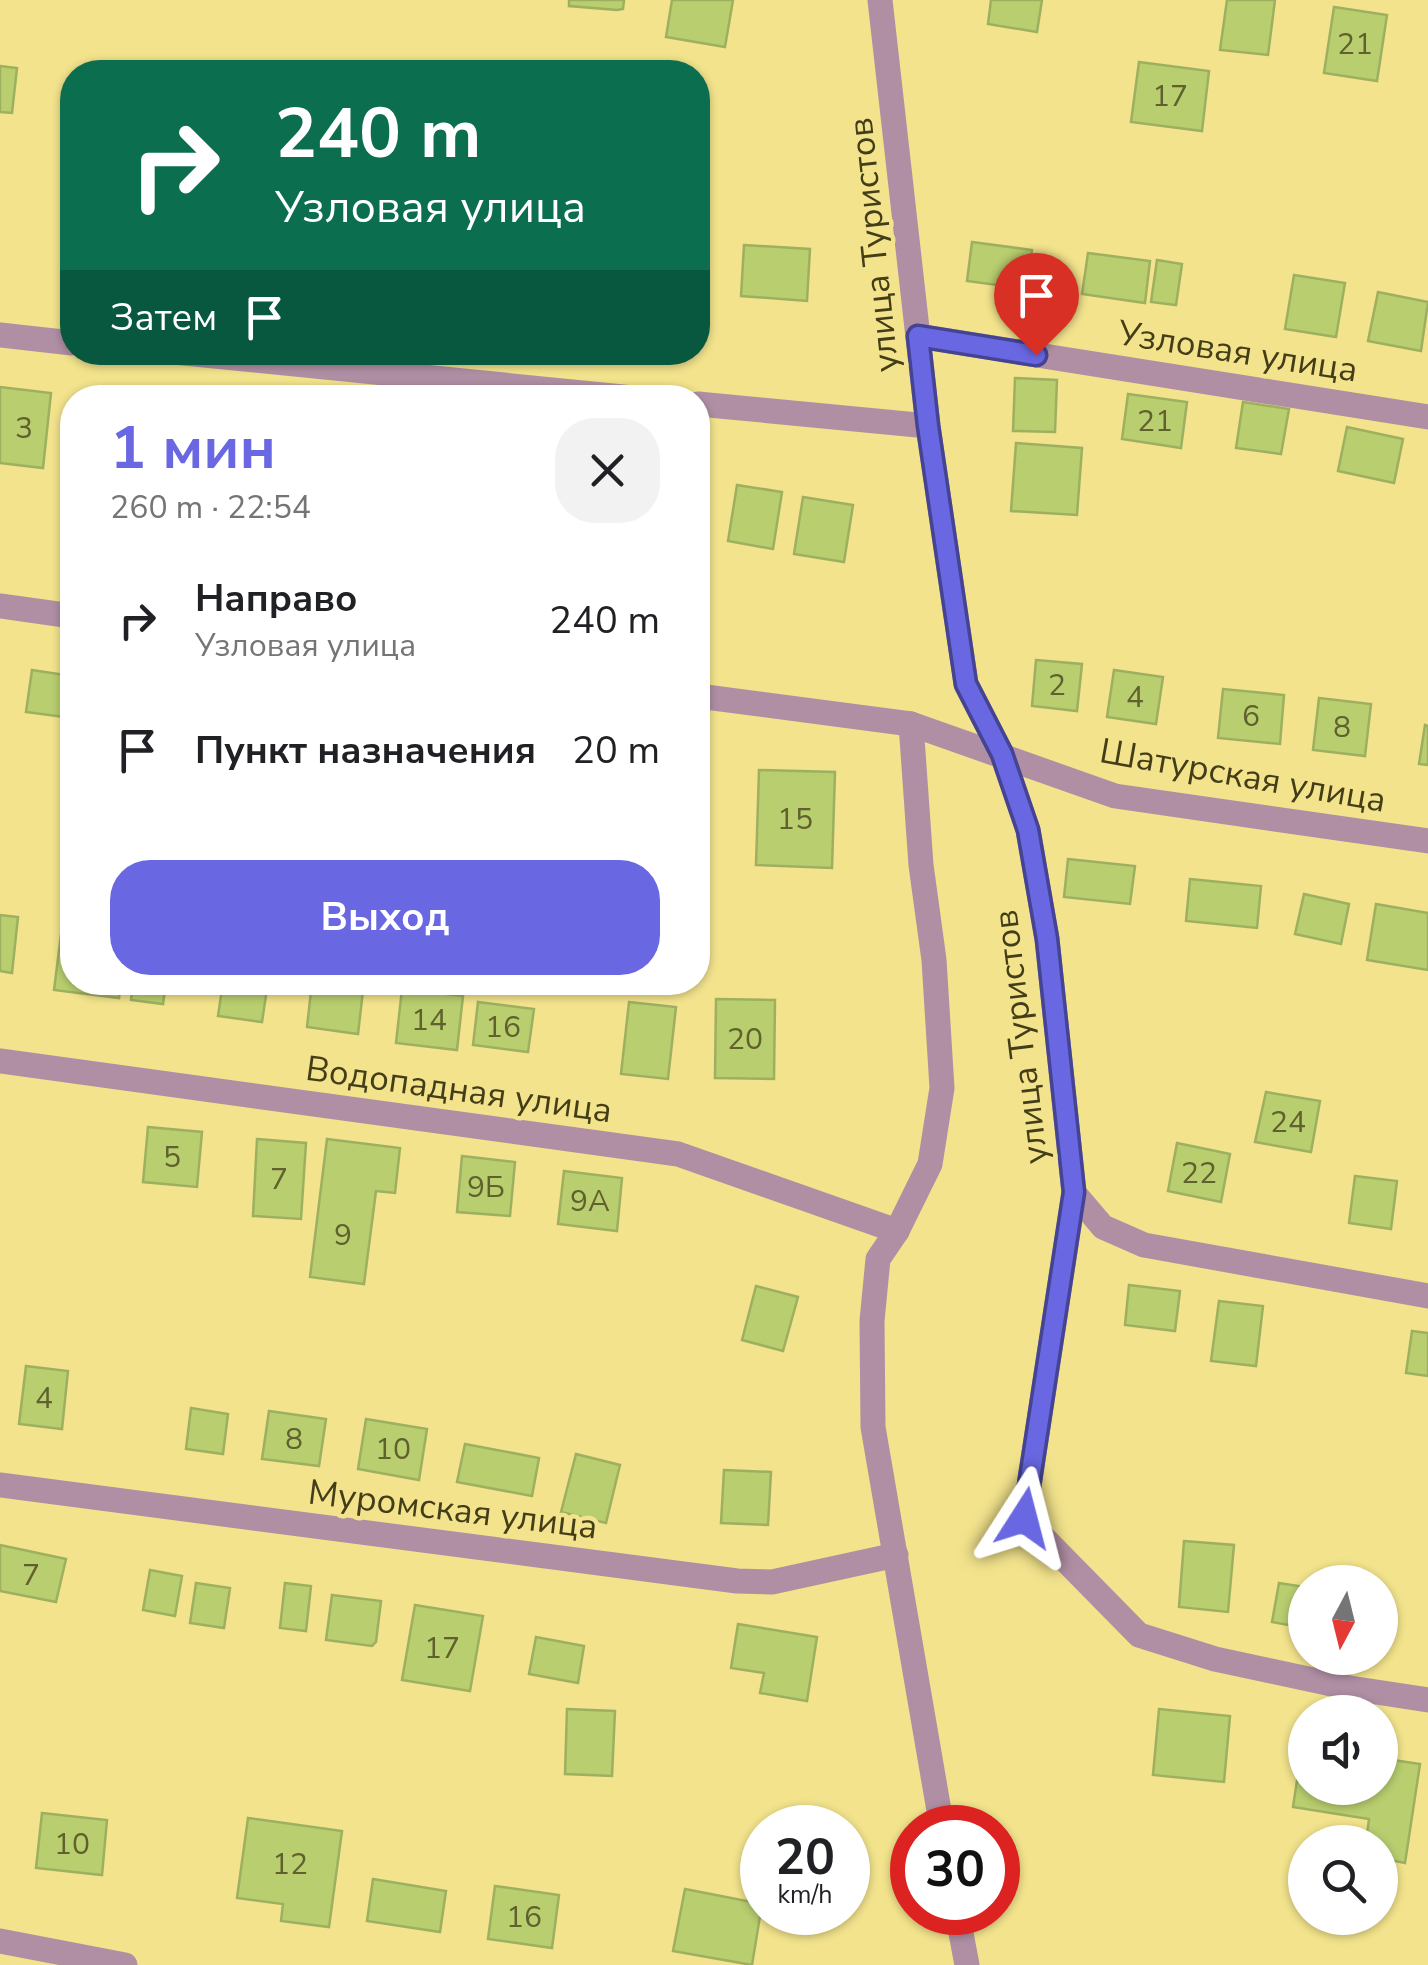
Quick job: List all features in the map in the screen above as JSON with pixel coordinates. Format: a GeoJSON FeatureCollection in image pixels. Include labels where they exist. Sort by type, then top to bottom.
{"type":"FeatureCollection","features":[{"type":"Feature","properties":{"kind":"street","name":"улица Туристов"},"geometry":{"type":"LineString","coordinates":[[880,0],[928,426],[966,684],[1002,754],[1028,830],[1047,939],[1074,1192],[1024,1518],[1139,1635],[1216,1659],[1350,1688],[1428,1700]]}},
{"type":"Feature","properties":{"kind":"street"},"geometry":{"type":"LineString","coordinates":[[0,336],[60,341]]}},
{"type":"Feature","properties":{"kind":"street","name":"Узловая улица"},"geometry":{"type":"LineString","coordinates":[[918,336],[1428,417]]}},
{"type":"Feature","properties":{"kind":"street"},"geometry":{"type":"LineString","coordinates":[[304,365],[503,385]]}},
{"type":"Feature","properties":{"kind":"street"},"geometry":{"type":"LineString","coordinates":[[710,405],[928,426]]}},
{"type":"Feature","properties":{"kind":"street"},"geometry":{"type":"LineString","coordinates":[[0,606],[60,614]]}},
{"type":"Feature","properties":{"kind":"street","name":"Шатурская улица"},"geometry":{"type":"LineString","coordinates":[[710,698],[911,724],[1115,796],[1428,841]]}},
{"type":"Feature","properties":{"kind":"street"},"geometry":{"type":"LineString","coordinates":[[911,724],[942,1088],[930,1164],[878,1259],[872,1320],[873,1428],[938,1805]]}},
{"type":"Feature","properties":{"kind":"street","name":"Водопадная улица"},"geometry":{"type":"LineString","coordinates":[[0,1061],[678,1154],[897,1230]]}},
{"type":"Feature","properties":{"kind":"street"},"geometry":{"type":"LineString","coordinates":[[1074,1192],[1103,1226],[1144,1246],[1428,1296]]}},
{"type":"Feature","properties":{"kind":"street","name":"Муромская улица"},"geometry":{"type":"LineString","coordinates":[[0,1485],[737,1581],[772,1582],[896,1555]]}},
{"type":"Feature","properties":{"kind":"street"},"geometry":{"type":"LineString","coordinates":[[961,1935],[966,1965]]}},
{"type":"Feature","properties":{"kind":"street"},"geometry":{"type":"LineString","coordinates":[[0,1941],[125,1965]]}},
{"type":"Feature","properties":{"kind":"building"},"geometry":{"type":"Polygon","coordinates":[[[569,0],[624,0],[623,9],[617,10],[569,6],[569,0]]]}},
{"type":"Feature","properties":{"kind":"building"},"geometry":{"type":"Polygon","coordinates":[[[672,0],[733,0],[725,47],[666,37],[672,0]]]}},
{"type":"Feature","properties":{"kind":"building"},"geometry":{"type":"Polygon","coordinates":[[[991,0],[1042,0],[1037,32],[988,24],[991,0]]]}},
{"type":"Feature","properties":{"kind":"building"},"geometry":{"type":"Polygon","coordinates":[[[1227,0],[1275,0],[1268,55],[1220,50],[1227,0]]]}},
{"type":"Feature","properties":{"kind":"building"},"geometry":{"type":"Polygon","coordinates":[[[1334,7],[1387,15],[1377,81],[1324,73],[1334,7]]]}},
{"type":"Feature","properties":{"kind":"building"},"geometry":{"type":"Polygon","coordinates":[[[1139,62],[1209,71],[1202,131],[1131,122],[1139,62]]]}},
{"type":"Feature","properties":{"kind":"building"},"geometry":{"type":"Polygon","coordinates":[[[0,66],[17,68],[12,113],[0,112],[0,66]]]}},
{"type":"Feature","properties":{"kind":"building"},"geometry":{"type":"Polygon","coordinates":[[[972,242],[1032,250],[1027,289],[967,281],[972,242]]]}},
{"type":"Feature","properties":{"kind":"building"},"geometry":{"type":"Polygon","coordinates":[[[744,245],[810,249],[807,301],[741,296],[744,245]]]}},
{"type":"Feature","properties":{"kind":"building"},"geometry":{"type":"Polygon","coordinates":[[[1088,253],[1150,261],[1145,303],[1082,294],[1088,253]]]}},
{"type":"Feature","properties":{"kind":"building"},"geometry":{"type":"Polygon","coordinates":[[[1157,260],[1182,264],[1176,305],[1151,302],[1157,260]]]}},
{"type":"Feature","properties":{"kind":"building"},"geometry":{"type":"Polygon","coordinates":[[[1294,275],[1345,283],[1336,337],[1285,329],[1294,275]]]}},
{"type":"Feature","properties":{"kind":"building"},"geometry":{"type":"Polygon","coordinates":[[[1378,292],[1428,302],[1421,351],[1368,341],[1378,292]]]}},
{"type":"Feature","properties":{"kind":"building"},"geometry":{"type":"Polygon","coordinates":[[[1015,378],[1057,380],[1055,432],[1013,431],[1015,378]]]}},
{"type":"Feature","properties":{"kind":"building"},"geometry":{"type":"Polygon","coordinates":[[[0,387],[51,393],[43,468],[0,463],[0,387]]]}},
{"type":"Feature","properties":{"kind":"building"},"geometry":{"type":"Polygon","coordinates":[[[1128,394],[1187,402],[1181,448],[1122,439],[1128,394]]]}},
{"type":"Feature","properties":{"kind":"building"},"geometry":{"type":"Polygon","coordinates":[[[1243,402],[1289,409],[1281,454],[1236,448],[1243,402]]]}},
{"type":"Feature","properties":{"kind":"building"},"geometry":{"type":"Polygon","coordinates":[[[1347,427],[1403,439],[1394,483],[1338,471],[1347,427]]]}},
{"type":"Feature","properties":{"kind":"building"},"geometry":{"type":"Polygon","coordinates":[[[1016,443],[1082,448],[1077,515],[1011,511],[1016,443]]]}},
{"type":"Feature","properties":{"kind":"building"},"geometry":{"type":"Polygon","coordinates":[[[737,485],[782,492],[773,549],[728,541],[737,485]]]}},
{"type":"Feature","properties":{"kind":"building"},"geometry":{"type":"Polygon","coordinates":[[[803,497],[853,505],[844,562],[794,554],[803,497]]]}},
{"type":"Feature","properties":{"kind":"building"},"geometry":{"type":"Polygon","coordinates":[[[1036,660],[1082,664],[1077,711],[1032,706],[1036,660]]]}},
{"type":"Feature","properties":{"kind":"building"},"geometry":{"type":"Polygon","coordinates":[[[32,670],[60,674],[60,716],[26,712],[32,670]]]}},
{"type":"Feature","properties":{"kind":"building"},"geometry":{"type":"Polygon","coordinates":[[[1114,670],[1163,677],[1156,724],[1107,717],[1114,670]]]}},
{"type":"Feature","properties":{"kind":"building"},"geometry":{"type":"Polygon","coordinates":[[[1223,689],[1284,695],[1280,744],[1218,738],[1223,689]]]}},
{"type":"Feature","properties":{"kind":"building"},"geometry":{"type":"Polygon","coordinates":[[[1319,698],[1371,704],[1365,756],[1313,750],[1319,698]]]}},
{"type":"Feature","properties":{"kind":"building"},"geometry":{"type":"Polygon","coordinates":[[[1425,725],[1428,726],[1428,765],[1419,764],[1425,725]]]}},
{"type":"Feature","properties":{"kind":"building"},"geometry":{"type":"Polygon","coordinates":[[[759,770],[835,772],[832,868],[756,865],[759,770]]]}},
{"type":"Feature","properties":{"kind":"building"},"geometry":{"type":"Polygon","coordinates":[[[1068,859],[1135,866],[1130,904],[1064,897],[1068,859]]]}},
{"type":"Feature","properties":{"kind":"building"},"geometry":{"type":"Polygon","coordinates":[[[1190,879],[1261,886],[1257,928],[1186,921],[1190,879]]]}},
{"type":"Feature","properties":{"kind":"building"},"geometry":{"type":"Polygon","coordinates":[[[1304,894],[1349,904],[1341,944],[1295,934],[1304,894]]]}},
{"type":"Feature","properties":{"kind":"building"},"geometry":{"type":"Polygon","coordinates":[[[1376,904],[1428,913],[1428,970],[1367,960],[1376,904]]]}},
{"type":"Feature","properties":{"kind":"building"},"geometry":{"type":"Polygon","coordinates":[[[0,915],[18,917],[12,973],[0,971],[0,915]]]}},
{"type":"Feature","properties":{"kind":"building"},"geometry":{"type":"Polygon","coordinates":[[[60,943],[60,991],[54,990],[60,943]]]}},
{"type":"Feature","properties":{"kind":"building"},"geometry":{"type":"Polygon","coordinates":[[[132,995],[164,995],[163,1004],[131,1000],[132,995]]]}},
{"type":"Feature","properties":{"kind":"building"},"geometry":{"type":"Polygon","coordinates":[[[221,995],[266,995],[262,1022],[218,1016],[221,995]]]}},
{"type":"Feature","properties":{"kind":"building"},"geometry":{"type":"Polygon","coordinates":[[[311,995],[362,995],[358,1034],[307,1027],[311,995]]]}},
{"type":"Feature","properties":{"kind":"building"},"geometry":{"type":"Polygon","coordinates":[[[401,995],[463,996],[457,1050],[396,1043],[401,995]]]}},
{"type":"Feature","properties":{"kind":"building"},"geometry":{"type":"Polygon","coordinates":[[[716,999],[775,1000],[774,1079],[715,1078],[716,999]]]}},
{"type":"Feature","properties":{"kind":"building"},"geometry":{"type":"Polygon","coordinates":[[[478,1002],[534,1009],[528,1052],[473,1045],[478,1002]]]}},
{"type":"Feature","properties":{"kind":"building"},"geometry":{"type":"Polygon","coordinates":[[[629,1002],[676,1007],[668,1079],[621,1074],[629,1002]]]}},
{"type":"Feature","properties":{"kind":"building"},"geometry":{"type":"Polygon","coordinates":[[[1266,1092],[1320,1101],[1311,1152],[1255,1142],[1266,1092]]]}},
{"type":"Feature","properties":{"kind":"building"},"geometry":{"type":"Polygon","coordinates":[[[148,1127],[202,1132],[197,1187],[143,1182],[148,1127]]]}},
{"type":"Feature","properties":{"kind":"building"},"geometry":{"type":"Polygon","coordinates":[[[257,1139],[306,1143],[301,1219],[253,1216],[257,1139]]]}},
{"type":"Feature","properties":{"kind":"building"},"geometry":{"type":"Polygon","coordinates":[[[327,1139],[400,1148],[395,1193],[376,1191],[364,1284],[310,1277],[327,1139]]]}},
{"type":"Feature","properties":{"kind":"building"},"geometry":{"type":"Polygon","coordinates":[[[1177,1143],[1230,1154],[1221,1202],[1168,1191],[1177,1143]]]}},
{"type":"Feature","properties":{"kind":"building"},"geometry":{"type":"Polygon","coordinates":[[[462,1156],[515,1162],[510,1216],[457,1212],[462,1156]]]}},
{"type":"Feature","properties":{"kind":"building"},"geometry":{"type":"Polygon","coordinates":[[[564,1171],[622,1178],[617,1231],[558,1224],[564,1171]]]}},
{"type":"Feature","properties":{"kind":"building"},"geometry":{"type":"Polygon","coordinates":[[[1355,1176],[1397,1181],[1391,1229],[1349,1223],[1355,1176]]]}},
{"type":"Feature","properties":{"kind":"building"},"geometry":{"type":"Polygon","coordinates":[[[1129,1285],[1180,1291],[1175,1331],[1125,1325],[1129,1285]]]}},
{"type":"Feature","properties":{"kind":"building"},"geometry":{"type":"Polygon","coordinates":[[[756,1286],[798,1297],[783,1351],[742,1340],[756,1286]]]}},
{"type":"Feature","properties":{"kind":"building"},"geometry":{"type":"Polygon","coordinates":[[[1219,1301],[1263,1306],[1256,1366],[1211,1361],[1219,1301]]]}},
{"type":"Feature","properties":{"kind":"building"},"geometry":{"type":"Polygon","coordinates":[[[1412,1331],[1428,1333],[1428,1376],[1406,1373],[1412,1331]]]}},
{"type":"Feature","properties":{"kind":"building"},"geometry":{"type":"Polygon","coordinates":[[[26,1366],[68,1371],[62,1429],[19,1424],[26,1366]]]}},
{"type":"Feature","properties":{"kind":"building"},"geometry":{"type":"Polygon","coordinates":[[[191,1408],[228,1414],[223,1454],[186,1449],[191,1408]]]}},
{"type":"Feature","properties":{"kind":"building"},"geometry":{"type":"Polygon","coordinates":[[[269,1411],[326,1419],[319,1466],[262,1459],[269,1411]]]}},
{"type":"Feature","properties":{"kind":"building"},"geometry":{"type":"Polygon","coordinates":[[[366,1419],[427,1429],[419,1480],[358,1469],[366,1419]]]}},
{"type":"Feature","properties":{"kind":"building"},"geometry":{"type":"Polygon","coordinates":[[[465,1444],[539,1458],[532,1496],[457,1482],[465,1444]]]}},
{"type":"Feature","properties":{"kind":"building"},"geometry":{"type":"Polygon","coordinates":[[[576,1454],[620,1465],[606,1523],[561,1512],[576,1454]]]}},
{"type":"Feature","properties":{"kind":"building"},"geometry":{"type":"Polygon","coordinates":[[[724,1470],[771,1472],[768,1525],[721,1523],[724,1470]]]}},
{"type":"Feature","properties":{"kind":"building"},"geometry":{"type":"Polygon","coordinates":[[[1184,1541],[1234,1545],[1228,1612],[1179,1607],[1184,1541]]]}},
{"type":"Feature","properties":{"kind":"building"},"geometry":{"type":"Polygon","coordinates":[[[0,1545],[66,1559],[56,1602],[0,1591],[0,1545]]]}},
{"type":"Feature","properties":{"kind":"building"},"geometry":{"type":"Polygon","coordinates":[[[150,1570],[182,1576],[175,1616],[143,1610],[150,1570]]]}},
{"type":"Feature","properties":{"kind":"building"},"geometry":{"type":"Polygon","coordinates":[[[196,1583],[230,1588],[224,1628],[190,1623],[196,1583]]]}},
{"type":"Feature","properties":{"kind":"building"},"geometry":{"type":"Polygon","coordinates":[[[285,1583],[311,1586],[306,1631],[280,1628],[285,1583]]]}},
{"type":"Feature","properties":{"kind":"building"},"geometry":{"type":"Polygon","coordinates":[[[1279,1583],[1288,1584],[1288,1625],[1272,1622],[1279,1583]]]}},
{"type":"Feature","properties":{"kind":"building"},"geometry":{"type":"Polygon","coordinates":[[[332,1595],[381,1601],[376,1642],[372,1646],[326,1640],[332,1595]]]}},
{"type":"Feature","properties":{"kind":"building"},"geometry":{"type":"Polygon","coordinates":[[[415,1605],[483,1616],[470,1691],[402,1680],[415,1605]]]}},
{"type":"Feature","properties":{"kind":"building"},"geometry":{"type":"Polygon","coordinates":[[[738,1624],[817,1637],[807,1701],[760,1693],[764,1673],[731,1668],[738,1624]]]}},
{"type":"Feature","properties":{"kind":"building"},"geometry":{"type":"Polygon","coordinates":[[[536,1637],[584,1646],[578,1683],[529,1674],[536,1637]]]}},
{"type":"Feature","properties":{"kind":"building"},"geometry":{"type":"Polygon","coordinates":[[[567,1709],[615,1711],[612,1776],[565,1774],[567,1709]]]}},
{"type":"Feature","properties":{"kind":"building"},"geometry":{"type":"Polygon","coordinates":[[[1159,1709],[1230,1716],[1224,1782],[1153,1775],[1159,1709]]]}},
{"type":"Feature","properties":{"kind":"building"},"geometry":{"type":"Polygon","coordinates":[[[1398,1761],[1420,1764],[1405,1863],[1398,1862],[1398,1825],[1368,1825],[1369,1819],[1293,1807],[1398,1805],[1398,1761]]]}},
{"type":"Feature","properties":{"kind":"building"},"geometry":{"type":"Polygon","coordinates":[[[42,1813],[107,1820],[102,1875],[36,1868],[42,1813]]]}},
{"type":"Feature","properties":{"kind":"building"},"geometry":{"type":"Polygon","coordinates":[[[248,1818],[342,1831],[329,1927],[281,1921],[283,1904],[237,1898],[248,1818]]]}},
{"type":"Feature","properties":{"kind":"building"},"geometry":{"type":"Polygon","coordinates":[[[373,1879],[446,1891],[440,1932],[367,1921],[373,1879]]]}},
{"type":"Feature","properties":{"kind":"building"},"geometry":{"type":"Polygon","coordinates":[[[495,1886],[559,1895],[552,1948],[488,1939],[495,1886]]]}},
{"type":"Feature","properties":{"kind":"building"},"geometry":{"type":"Polygon","coordinates":[[[685,1889],[740,1900],[740,1935],[757,1935],[752,1965],[673,1951],[685,1889]]]}},
{"type":"Feature","properties":{"kind":"route"},"geometry":{"type":"LineString","coordinates":[[1024,1518],[1074,1192],[1047,939],[1028,830],[1002,754],[966,684],[918,336],[1036,355]]}}]}
